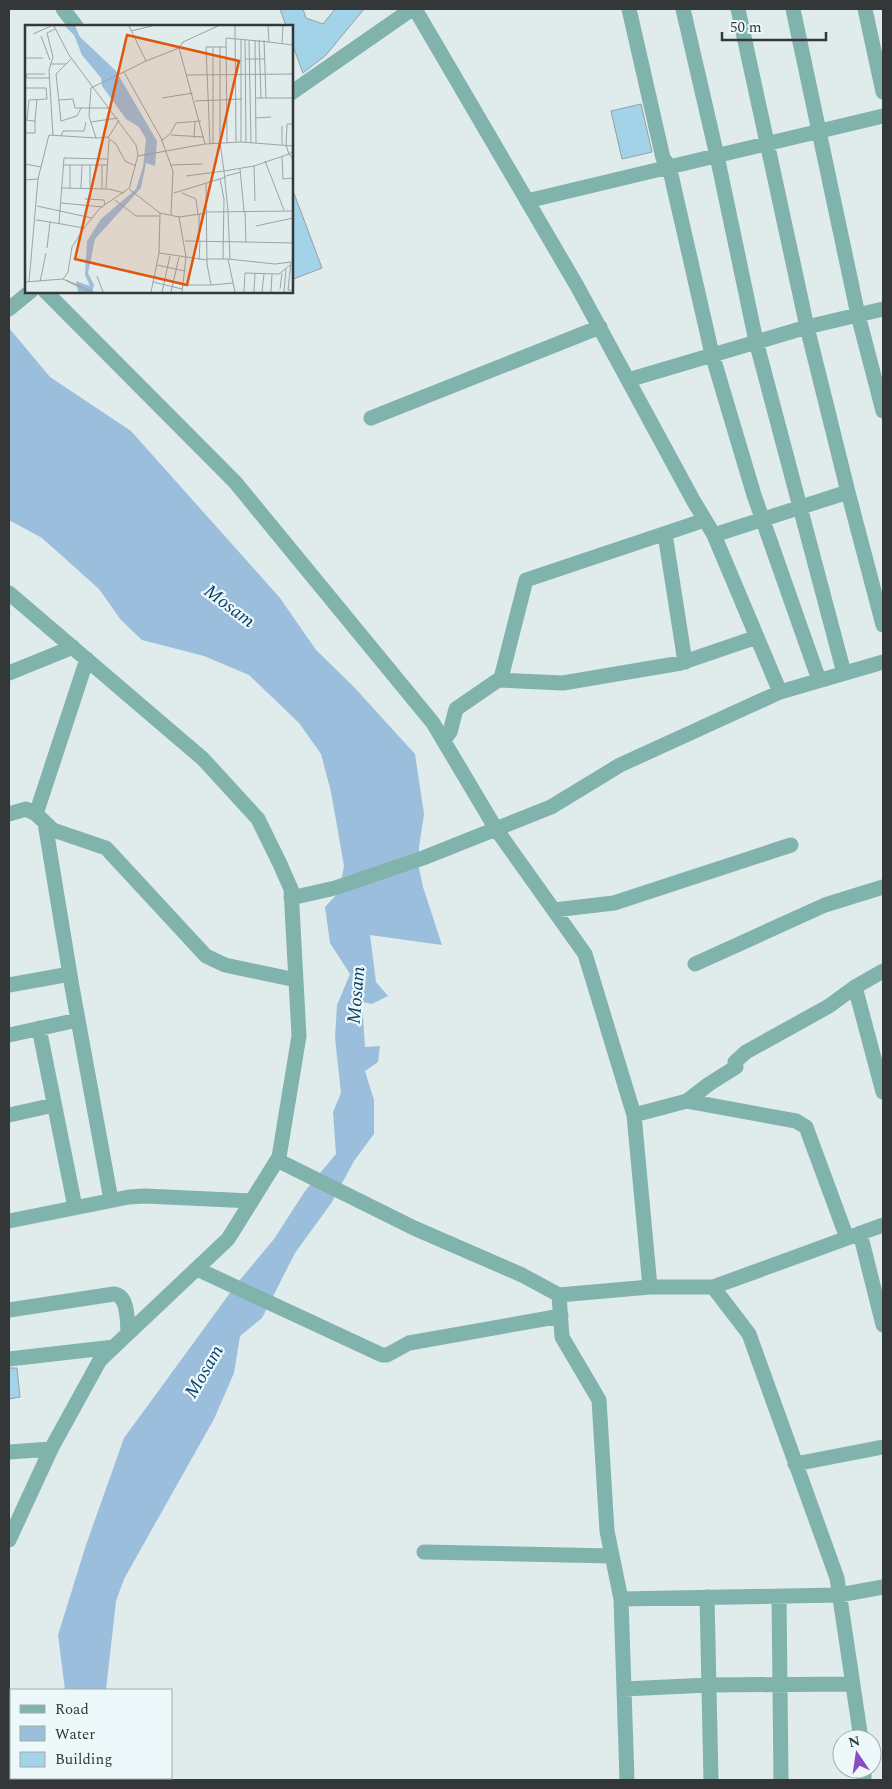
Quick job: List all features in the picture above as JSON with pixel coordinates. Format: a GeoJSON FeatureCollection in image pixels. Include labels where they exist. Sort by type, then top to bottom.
{"type":"FeatureCollection","features":[{"type":"Feature","properties":{"kind":"street"},"geometry":{"type":"LineString","coordinates":[[62,9],[75,25]]}},
{"type":"Feature","properties":{"kind":"street"},"geometry":{"type":"LineString","coordinates":[[292,92],[413,9],[528,201],[600,327],[714,535],[780,692]]}},
{"type":"Feature","properties":{"kind":"street"},"geometry":{"type":"LineString","coordinates":[[629,9],[663,158],[669,166],[712,354],[762,518],[819,680]]}},
{"type":"Feature","properties":{"kind":"street"},"geometry":{"type":"LineString","coordinates":[[683,9],[717,156],[756,342],[844,673]]}},
{"type":"Feature","properties":{"kind":"street"},"geometry":{"type":"LineString","coordinates":[[738,9],[807,327],[883,625]]}},
{"type":"Feature","properties":{"kind":"street"},"geometry":{"type":"LineString","coordinates":[[793,9],[858,315],[883,411]]}},
{"type":"Feature","properties":{"kind":"street"},"geometry":{"type":"LineString","coordinates":[[865,9],[883,92]]}},
{"type":"Feature","properties":{"kind":"street"},"geometry":{"type":"LineString","coordinates":[[528,201],[883,116]]}},
{"type":"Feature","properties":{"kind":"street"},"geometry":{"type":"LineString","coordinates":[[47,292],[235,482],[433,723],[496,829],[585,954],[634,1115],[650,1287]]}},
{"type":"Feature","properties":{"kind":"street"},"geometry":{"type":"LineString","coordinates":[[9,309],[29,293]]}},
{"type":"Feature","properties":{"kind":"street"},"geometry":{"type":"LineString","coordinates":[[628,380],[807,327],[883,309]]}},
{"type":"Feature","properties":{"kind":"street"},"geometry":{"type":"LineString","coordinates":[[371,418],[600,327]]}},
{"type":"Feature","properties":{"kind":"street"},"geometry":{"type":"LineString","coordinates":[[714,535],[762,518],[848,492]]}},
{"type":"Feature","properties":{"kind":"street"},"geometry":{"type":"LineString","coordinates":[[444,740],[450,732],[456,709],[501,678],[526,580],[705,520]]}},
{"type":"Feature","properties":{"kind":"street"},"geometry":{"type":"LineString","coordinates":[[665,534],[685,662]]}},
{"type":"Feature","properties":{"kind":"street"},"geometry":{"type":"LineString","coordinates":[[9,593],[203,759],[258,819],[291,889],[299,1036],[280,1160],[228,1239],[100,1360],[50,1449],[9,1537]]}},
{"type":"Feature","properties":{"kind":"street"},"geometry":{"type":"LineString","coordinates":[[498,680],[563,683],[685,662],[757,637]]}},
{"type":"Feature","properties":{"kind":"street"},"geometry":{"type":"LineString","coordinates":[[9,673],[74,647]]}},
{"type":"Feature","properties":{"kind":"street"},"geometry":{"type":"LineString","coordinates":[[87,659],[41,819],[112,1200]]}},
{"type":"Feature","properties":{"kind":"street"},"geometry":{"type":"LineString","coordinates":[[291,898],[335,888],[423,858],[552,807],[620,765],[780,692],[883,662]]}},
{"type":"Feature","properties":{"kind":"street"},"geometry":{"type":"LineString","coordinates":[[9,814],[26,809],[53,830],[106,848],[206,956],[225,965],[296,980]]}},
{"type":"Feature","properties":{"kind":"street"},"geometry":{"type":"LineString","coordinates":[[554,910],[614,902],[791,845]]}},
{"type":"Feature","properties":{"kind":"street"},"geometry":{"type":"LineString","coordinates":[[695,964],[825,905],[883,886]]}},
{"type":"Feature","properties":{"kind":"street"},"geometry":{"type":"LineString","coordinates":[[634,1115],[686,1101],[736,1068],[735,1062],[746,1052],[829,1006],[855,987],[883,971]]}},
{"type":"Feature","properties":{"kind":"street"},"geometry":{"type":"LineString","coordinates":[[9,985],[70,974]]}},
{"type":"Feature","properties":{"kind":"street"},"geometry":{"type":"LineString","coordinates":[[855,987],[883,1092]]}},
{"type":"Feature","properties":{"kind":"street"},"geometry":{"type":"LineString","coordinates":[[9,1035],[78,1020]]}},
{"type":"Feature","properties":{"kind":"street"},"geometry":{"type":"LineString","coordinates":[[39,1028],[75,1207]]}},
{"type":"Feature","properties":{"kind":"street"},"geometry":{"type":"LineString","coordinates":[[686,1101],[796,1121],[806,1127],[853,1236],[883,1325]]}},
{"type":"Feature","properties":{"kind":"street"},"geometry":{"type":"LineString","coordinates":[[9,1115],[54,1105]]}},
{"type":"Feature","properties":{"kind":"street"},"geometry":{"type":"LineString","coordinates":[[280,1160],[414,1228],[522,1275],[559,1295],[650,1287],[714,1287],[883,1224]]}},
{"type":"Feature","properties":{"kind":"street"},"geometry":{"type":"LineString","coordinates":[[9,1221],[112,1200],[144,1196],[252,1201]]}},
{"type":"Feature","properties":{"kind":"street"},"geometry":{"type":"LineString","coordinates":[[197,1269],[379,1354],[387,1355],[409,1343],[561,1316]]}},
{"type":"Feature","properties":{"kind":"street"},"geometry":{"type":"LineString","coordinates":[[714,1287],[749,1334],[837,1578],[860,1729]]}},
{"type":"Feature","properties":{"kind":"street"},"geometry":{"type":"LineString","coordinates":[[9,1310],[119,1294],[125,1303],[128,1333]]}},
{"type":"Feature","properties":{"kind":"street"},"geometry":{"type":"LineString","coordinates":[[559,1295],[562,1337],[598,1400],[607,1531],[621,1599],[627,1780]]}},
{"type":"Feature","properties":{"kind":"street"},"geometry":{"type":"LineString","coordinates":[[9,1359],[114,1346]]}},
{"type":"Feature","properties":{"kind":"street"},"geometry":{"type":"LineString","coordinates":[[796,1464],[883,1447]]}},
{"type":"Feature","properties":{"kind":"street"},"geometry":{"type":"LineString","coordinates":[[9,1452],[50,1449]]}},
{"type":"Feature","properties":{"kind":"street"},"geometry":{"type":"LineString","coordinates":[[424,1552],[612,1556]]}},
{"type":"Feature","properties":{"kind":"street"},"geometry":{"type":"LineString","coordinates":[[621,1599],[839,1595],[883,1587]]}},
{"type":"Feature","properties":{"kind":"street"},"geometry":{"type":"LineString","coordinates":[[779,1596],[781,1780]]}},
{"type":"Feature","properties":{"kind":"street"},"geometry":{"type":"LineString","coordinates":[[707,1597],[711,1780]]}},
{"type":"Feature","properties":{"kind":"street"},"geometry":{"type":"LineString","coordinates":[[624,1689],[709,1685],[853,1684]]}},
{"type":"Feature","properties":{"kind":"water","name":"Mosam"},"geometry":{"type":"Polygon","coordinates":[[[9,328],[50,377],[131,431],[280,598],[316,650],[353,686],[415,754],[424,814],[419,847],[419,868],[423,887],[442,945],[370,935],[376,982],[388,996],[372,1004],[362,1002],[365,1047],[380,1046],[378,1062],[365,1071],[374,1100],[374,1134],[354,1161],[332,1202],[295,1253],[262,1318],[240,1336],[234,1373],[214,1419],[124,1579],[116,1601],[106,1689],[65,1689],[58,1635],[86,1545],[124,1438],[235,1286],[274,1239],[305,1191],[336,1154],[333,1112],[341,1093],[335,1038],[337,1005],[350,974],[330,943],[325,907],[339,892],[344,866],[331,792],[321,754],[299,723],[249,675],[204,656],[142,640],[121,620],[99,589],[42,538],[9,520],[9,328]]]}},
{"type":"Feature","properties":{"kind":"building"},"geometry":{"type":"Polygon","coordinates":[[[280,9],[303,9],[306,18],[323,24],[335,9],[364,9],[326,55],[303,73],[292,44],[292,25],[286,25],[280,9]]]}},
{"type":"Feature","properties":{"kind":"building"},"geometry":{"type":"Polygon","coordinates":[[[641,104],[652,152],[622,159],[611,111],[641,104]]]}},
{"type":"Feature","properties":{"kind":"building"},"geometry":{"type":"Polygon","coordinates":[[[292,188],[322,268],[292,280],[292,188]]]}},
{"type":"Feature","properties":{"kind":"building"},"geometry":{"type":"Polygon","coordinates":[[[9,1368],[17,1368],[20,1397],[9,1399],[9,1368]]]}}]}
